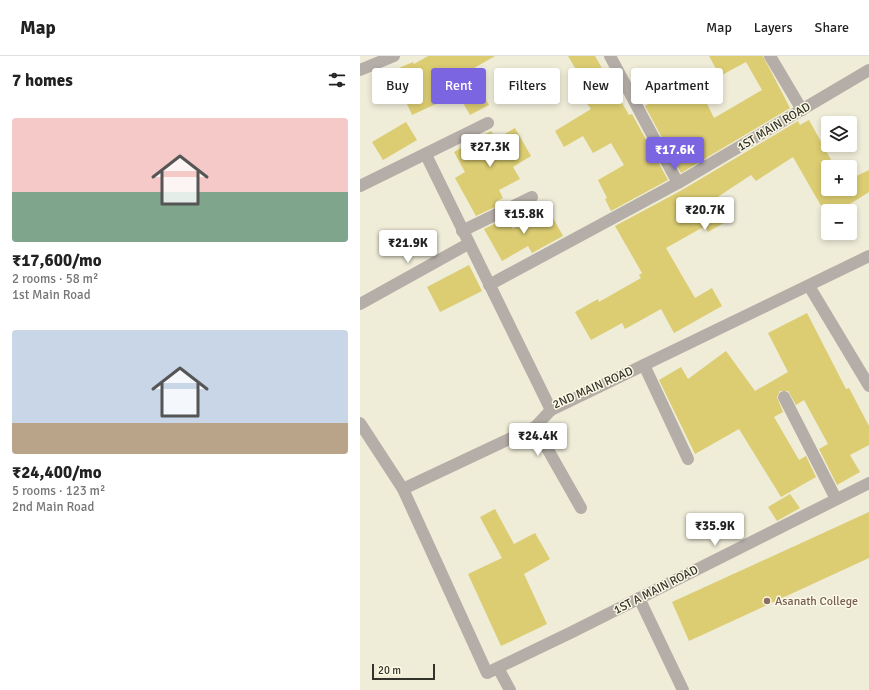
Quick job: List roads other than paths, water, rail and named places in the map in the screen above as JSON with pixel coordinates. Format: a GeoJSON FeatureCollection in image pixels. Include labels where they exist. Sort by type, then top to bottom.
{"type":"FeatureCollection","features":[{"type":"Feature","properties":{"kind":"street"},"geometry":{"type":"LineString","coordinates":[[360,70],[394,56]]}},
{"type":"Feature","properties":{"kind":"street"},"geometry":{"type":"LineString","coordinates":[[610,56],[678,183]]}},
{"type":"Feature","properties":{"kind":"street"},"geometry":{"type":"LineString","coordinates":[[770,56],[802,110]]}},
{"type":"Feature","properties":{"kind":"street","name":"1ST MAIN ROAD"},"geometry":{"type":"LineString","coordinates":[[489,286],[678,183],[869,70]]}},
{"type":"Feature","properties":{"kind":"street"},"geometry":{"type":"LineString","coordinates":[[360,186],[488,123]]}},
{"type":"Feature","properties":{"kind":"street","name":"2ND MAIN ROAD"},"geometry":{"type":"LineString","coordinates":[[426,154],[468,244],[551,410],[810,286],[869,256]]}},
{"type":"Feature","properties":{"kind":"street"},"geometry":{"type":"LineString","coordinates":[[462,231],[532,197]]}},
{"type":"Feature","properties":{"kind":"street"},"geometry":{"type":"LineString","coordinates":[[360,304],[468,244]]}},
{"type":"Feature","properties":{"kind":"street"},"geometry":{"type":"LineString","coordinates":[[810,286],[869,386]]}},
{"type":"Feature","properties":{"kind":"street"},"geometry":{"type":"LineString","coordinates":[[644,365],[688,459]]}},
{"type":"Feature","properties":{"kind":"street"},"geometry":{"type":"LineString","coordinates":[[784,397],[836,499]]}},
{"type":"Feature","properties":{"kind":"street"},"geometry":{"type":"LineString","coordinates":[[402,490],[536,427],[551,410]]}},
{"type":"Feature","properties":{"kind":"street"},"geometry":{"type":"LineString","coordinates":[[360,423],[402,490],[487,673],[498,668],[510,690]]}},
{"type":"Feature","properties":{"kind":"street"},"geometry":{"type":"LineString","coordinates":[[536,427],[581,508]]}},
{"type":"Feature","properties":{"kind":"street","name":"1ST A MAIN ROAD"},"geometry":{"type":"LineString","coordinates":[[498,668],[869,482]]}},
{"type":"Feature","properties":{"kind":"street"},"geometry":{"type":"LineString","coordinates":[[639,598],[683,690]]}},
{"type":"Feature","properties":{"kind":"place","name":"Asanath College"},"geometry":{"type":"Point","coordinates":[767,601]}}]}
